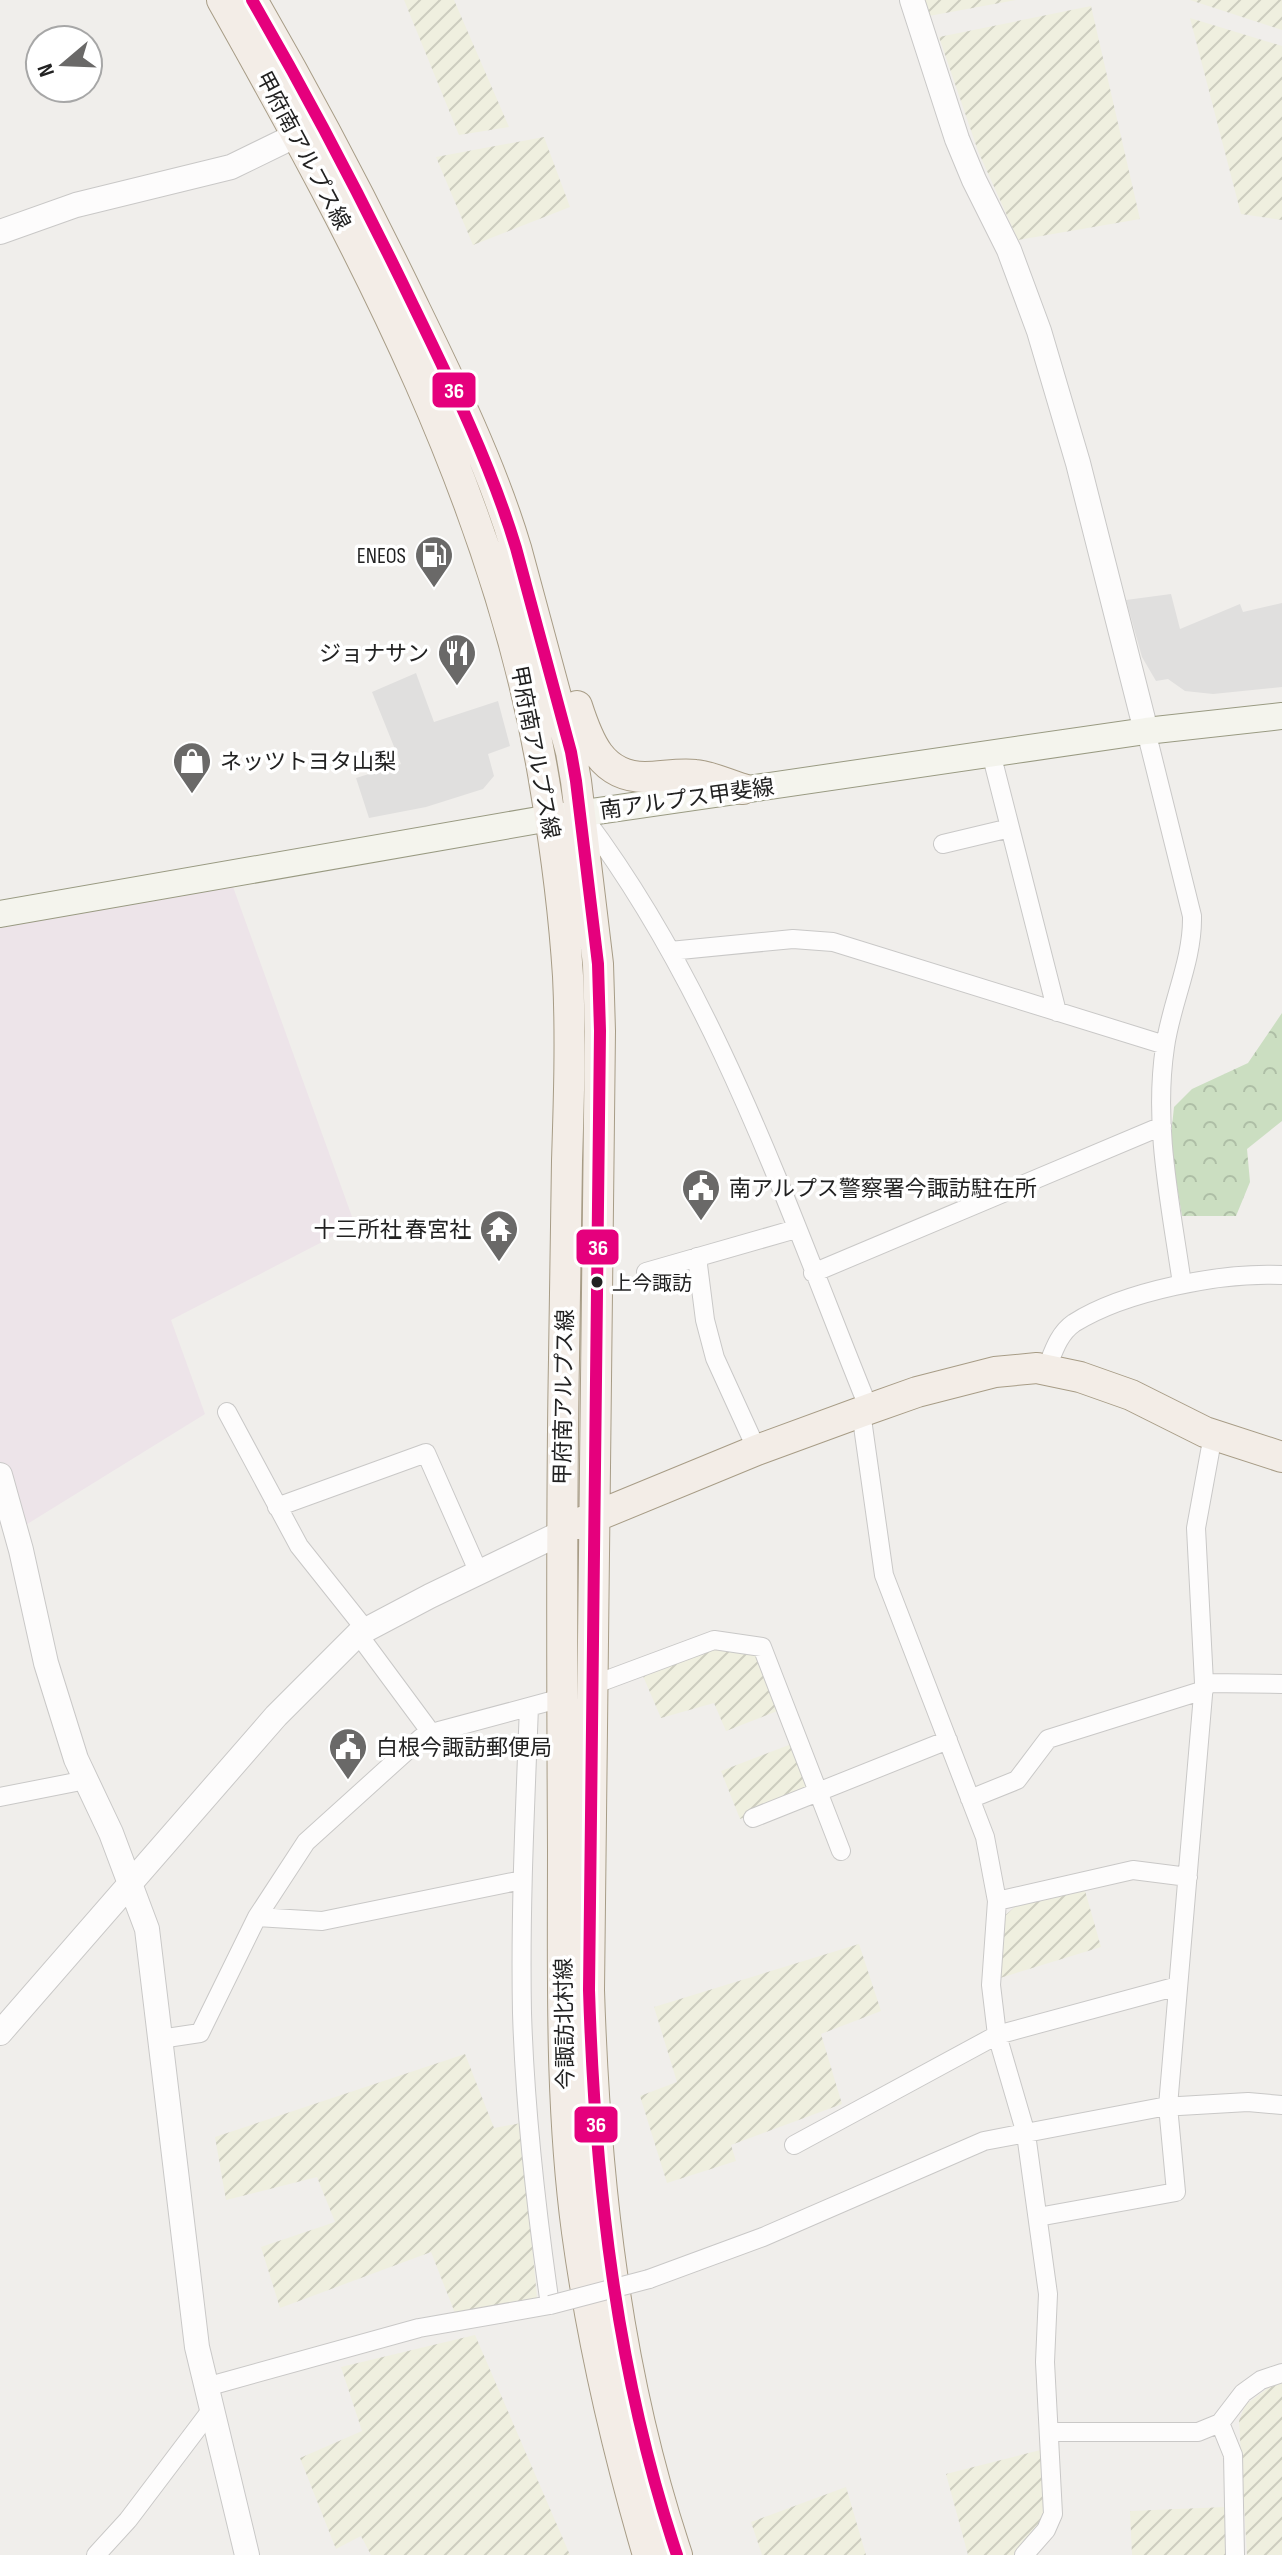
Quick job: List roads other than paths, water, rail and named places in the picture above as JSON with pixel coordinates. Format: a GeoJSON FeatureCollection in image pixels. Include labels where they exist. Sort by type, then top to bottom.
{"type":"FeatureCollection","features":[{"type":"Feature","properties":{"kind":"main road","name":"甲府南アルプス線"},"geometry":{"type":"LineString","coordinates":[[233,2],[389,254],[449,380],[506,517],[571,752],[598,964],[600,1031],[593,1516]]}},
{"type":"Feature","properties":{"kind":"main road","name":"甲府南アルプス線"},"geometry":{"type":"LineString","coordinates":[[309,129],[446,438],[490,562],[531,708],[550,818],[568,974],[570,1073],[561,1533]]}},
{"type":"Feature","properties":{"kind":"main road"},"geometry":{"type":"LineString","coordinates":[[516,548],[549,613],[589,743],[599,757],[617,770],[640,777],[696,775],[743,789]]}},
{"type":"Feature","properties":{"kind":"main road","name":"南アルプス甲斐線"},"geometry":{"type":"LineString","coordinates":[[0,914],[550,818],[1146,731],[1282,716]]}},
{"type":"Feature","properties":{"kind":"main road"},"geometry":{"type":"LineString","coordinates":[[561,1533],[593,1516],[757,1450],[917,1392],[995,1372],[1037,1368],[1080,1377],[1131,1395],[1213,1435],[1282,1457]]}},
{"type":"Feature","properties":{"kind":"main road","name":"今諏訪北村線"},"geometry":{"type":"LineString","coordinates":[[593,1516],[589,1990],[592,2100],[604,2223],[621,2338],[645,2442],[677,2555]]}},
{"type":"Feature","properties":{"kind":"main road","name":"今諏訪北村線"},"geometry":{"type":"LineString","coordinates":[[561,1533],[562,1998],[568,2144],[595,2346],[648,2555]]}},
{"type":"Feature","properties":{"kind":"street"},"geometry":{"type":"LineString","coordinates":[[912,0],[957,139],[1009,250],[1039,331],[1078,463],[1192,916],[1192,936],[1165,1045],[1161,1091],[1163,1155],[1182,1284]]}},
{"type":"Feature","properties":{"kind":"street"},"geometry":{"type":"LineString","coordinates":[[0,232],[76,205],[231,167],[309,129]]}},
{"type":"Feature","properties":{"kind":"street"},"geometry":{"type":"LineString","coordinates":[[991,753],[1057,1012]]}},
{"type":"Feature","properties":{"kind":"street"},"geometry":{"type":"LineString","coordinates":[[581,814],[620,865],[719,1043],[796,1229],[865,1410],[884,1575],[985,1837],[997,1901],[991,1985],[997,2035],[1026,2134],[1048,2294],[1045,2362],[1053,2514],[1046,2530],[1024,2555]]}},
{"type":"Feature","properties":{"kind":"street"},"geometry":{"type":"LineString","coordinates":[[943,844],[1010,828]]}},
{"type":"Feature","properties":{"kind":"street"},"geometry":{"type":"LineString","coordinates":[[670,951],[793,939],[833,942],[1165,1045]]}},
{"type":"Feature","properties":{"kind":"street"},"geometry":{"type":"LineString","coordinates":[[813,1273],[1162,1126]]}},
{"type":"Feature","properties":{"kind":"street"},"geometry":{"type":"LineString","coordinates":[[646,1272],[796,1229]]}},
{"type":"Feature","properties":{"kind":"street"},"geometry":{"type":"LineString","coordinates":[[697,1257],[705,1320],[715,1358],[757,1450]]}},
{"type":"Feature","properties":{"kind":"street"},"geometry":{"type":"LineString","coordinates":[[1046,1370],[1060,1337],[1073,1324],[1126,1300],[1182,1284],[1240,1276],[1282,1275]]}},
{"type":"Feature","properties":{"kind":"street"},"geometry":{"type":"LineString","coordinates":[[227,1412],[299,1546],[432,1734]]}},
{"type":"Feature","properties":{"kind":"street"},"geometry":{"type":"LineString","coordinates":[[1038,2217],[1176,2192],[1168,2106],[1204,1686],[1196,1528],[1213,1435]]}},
{"type":"Feature","properties":{"kind":"street"},"geometry":{"type":"LineString","coordinates":[[277,1507],[426,1453],[479,1573]]}},
{"type":"Feature","properties":{"kind":"street"},"geometry":{"type":"LineString","coordinates":[[0,1475],[21,1550],[46,1663],[76,1759],[111,1833],[147,1929],[193,2317],[247,2555]]}},
{"type":"Feature","properties":{"kind":"street"},"geometry":{"type":"LineString","coordinates":[[0,2033],[276,1716],[362,1632],[561,1533]]}},
{"type":"Feature","properties":{"kind":"street"},"geometry":{"type":"LineString","coordinates":[[593,1685],[714,1640],[762,1647],[841,1851]]}},
{"type":"Feature","properties":{"kind":"street"},"geometry":{"type":"LineString","coordinates":[[970,1799],[1017,1780],[1048,1739],[1204,1686],[1282,1684]]}},
{"type":"Feature","properties":{"kind":"street"},"geometry":{"type":"LineString","coordinates":[[160,2039],[200,2033],[257,1917],[306,1842],[421,1738],[562,1698]]}},
{"type":"Feature","properties":{"kind":"street"},"geometry":{"type":"LineString","coordinates":[[529,1707],[522,1880],[522,2012],[527,2110],[550,2305]]}},
{"type":"Feature","properties":{"kind":"street"},"geometry":{"type":"LineString","coordinates":[[753,1818],[948,1740]]}},
{"type":"Feature","properties":{"kind":"street"},"geometry":{"type":"LineString","coordinates":[[0,1797],[86,1780]]}},
{"type":"Feature","properties":{"kind":"street"},"geometry":{"type":"LineString","coordinates":[[997,1901],[1133,1870],[1188,1877]]}},
{"type":"Feature","properties":{"kind":"street"},"geometry":{"type":"LineString","coordinates":[[257,1917],[322,1921],[522,1880]]}},
{"type":"Feature","properties":{"kind":"street"},"geometry":{"type":"LineString","coordinates":[[794,2145],[997,2035],[1178,1986]]}},
{"type":"Feature","properties":{"kind":"street"},"geometry":{"type":"LineString","coordinates":[[96,2555],[128,2520],[209,2398],[419,2328],[550,2305],[649,2279],[763,2237],[984,2141],[1168,2106],[1248,2102],[1282,2105]]}},
{"type":"Feature","properties":{"kind":"street"},"geometry":{"type":"LineString","coordinates":[[1049,2432],[1198,2432],[1220,2423],[1243,2393],[1261,2380],[1282,2373]]}},
{"type":"Feature","properties":{"kind":"street"},"geometry":{"type":"LineString","coordinates":[[1220,2423],[1233,2455],[1235,2555]]}},
{"type":"Feature","properties":{"kind":"place","name":"ENEOS"},"geometry":{"type":"Point","coordinates":[434,589]}},
{"type":"Feature","properties":{"kind":"place","name":"ジョナサン"},"geometry":{"type":"Point","coordinates":[457,687]}},
{"type":"Feature","properties":{"kind":"place","name":"ネッツトヨタ山梨"},"geometry":{"type":"Point","coordinates":[192,795]}},
{"type":"Feature","properties":{"kind":"place","name":"南アルプス警察署今諏訪駐在所"},"geometry":{"type":"Point","coordinates":[701,1222]}},
{"type":"Feature","properties":{"kind":"place","name":"十三所社 春宮社"},"geometry":{"type":"Point","coordinates":[499,1263]}},
{"type":"Feature","properties":{"kind":"place","name":"上今諏訪"},"geometry":{"type":"Point","coordinates":[597,1282]}},
{"type":"Feature","properties":{"kind":"place","name":"白根今諏訪郵便局"},"geometry":{"type":"Point","coordinates":[348,1781]}}]}
